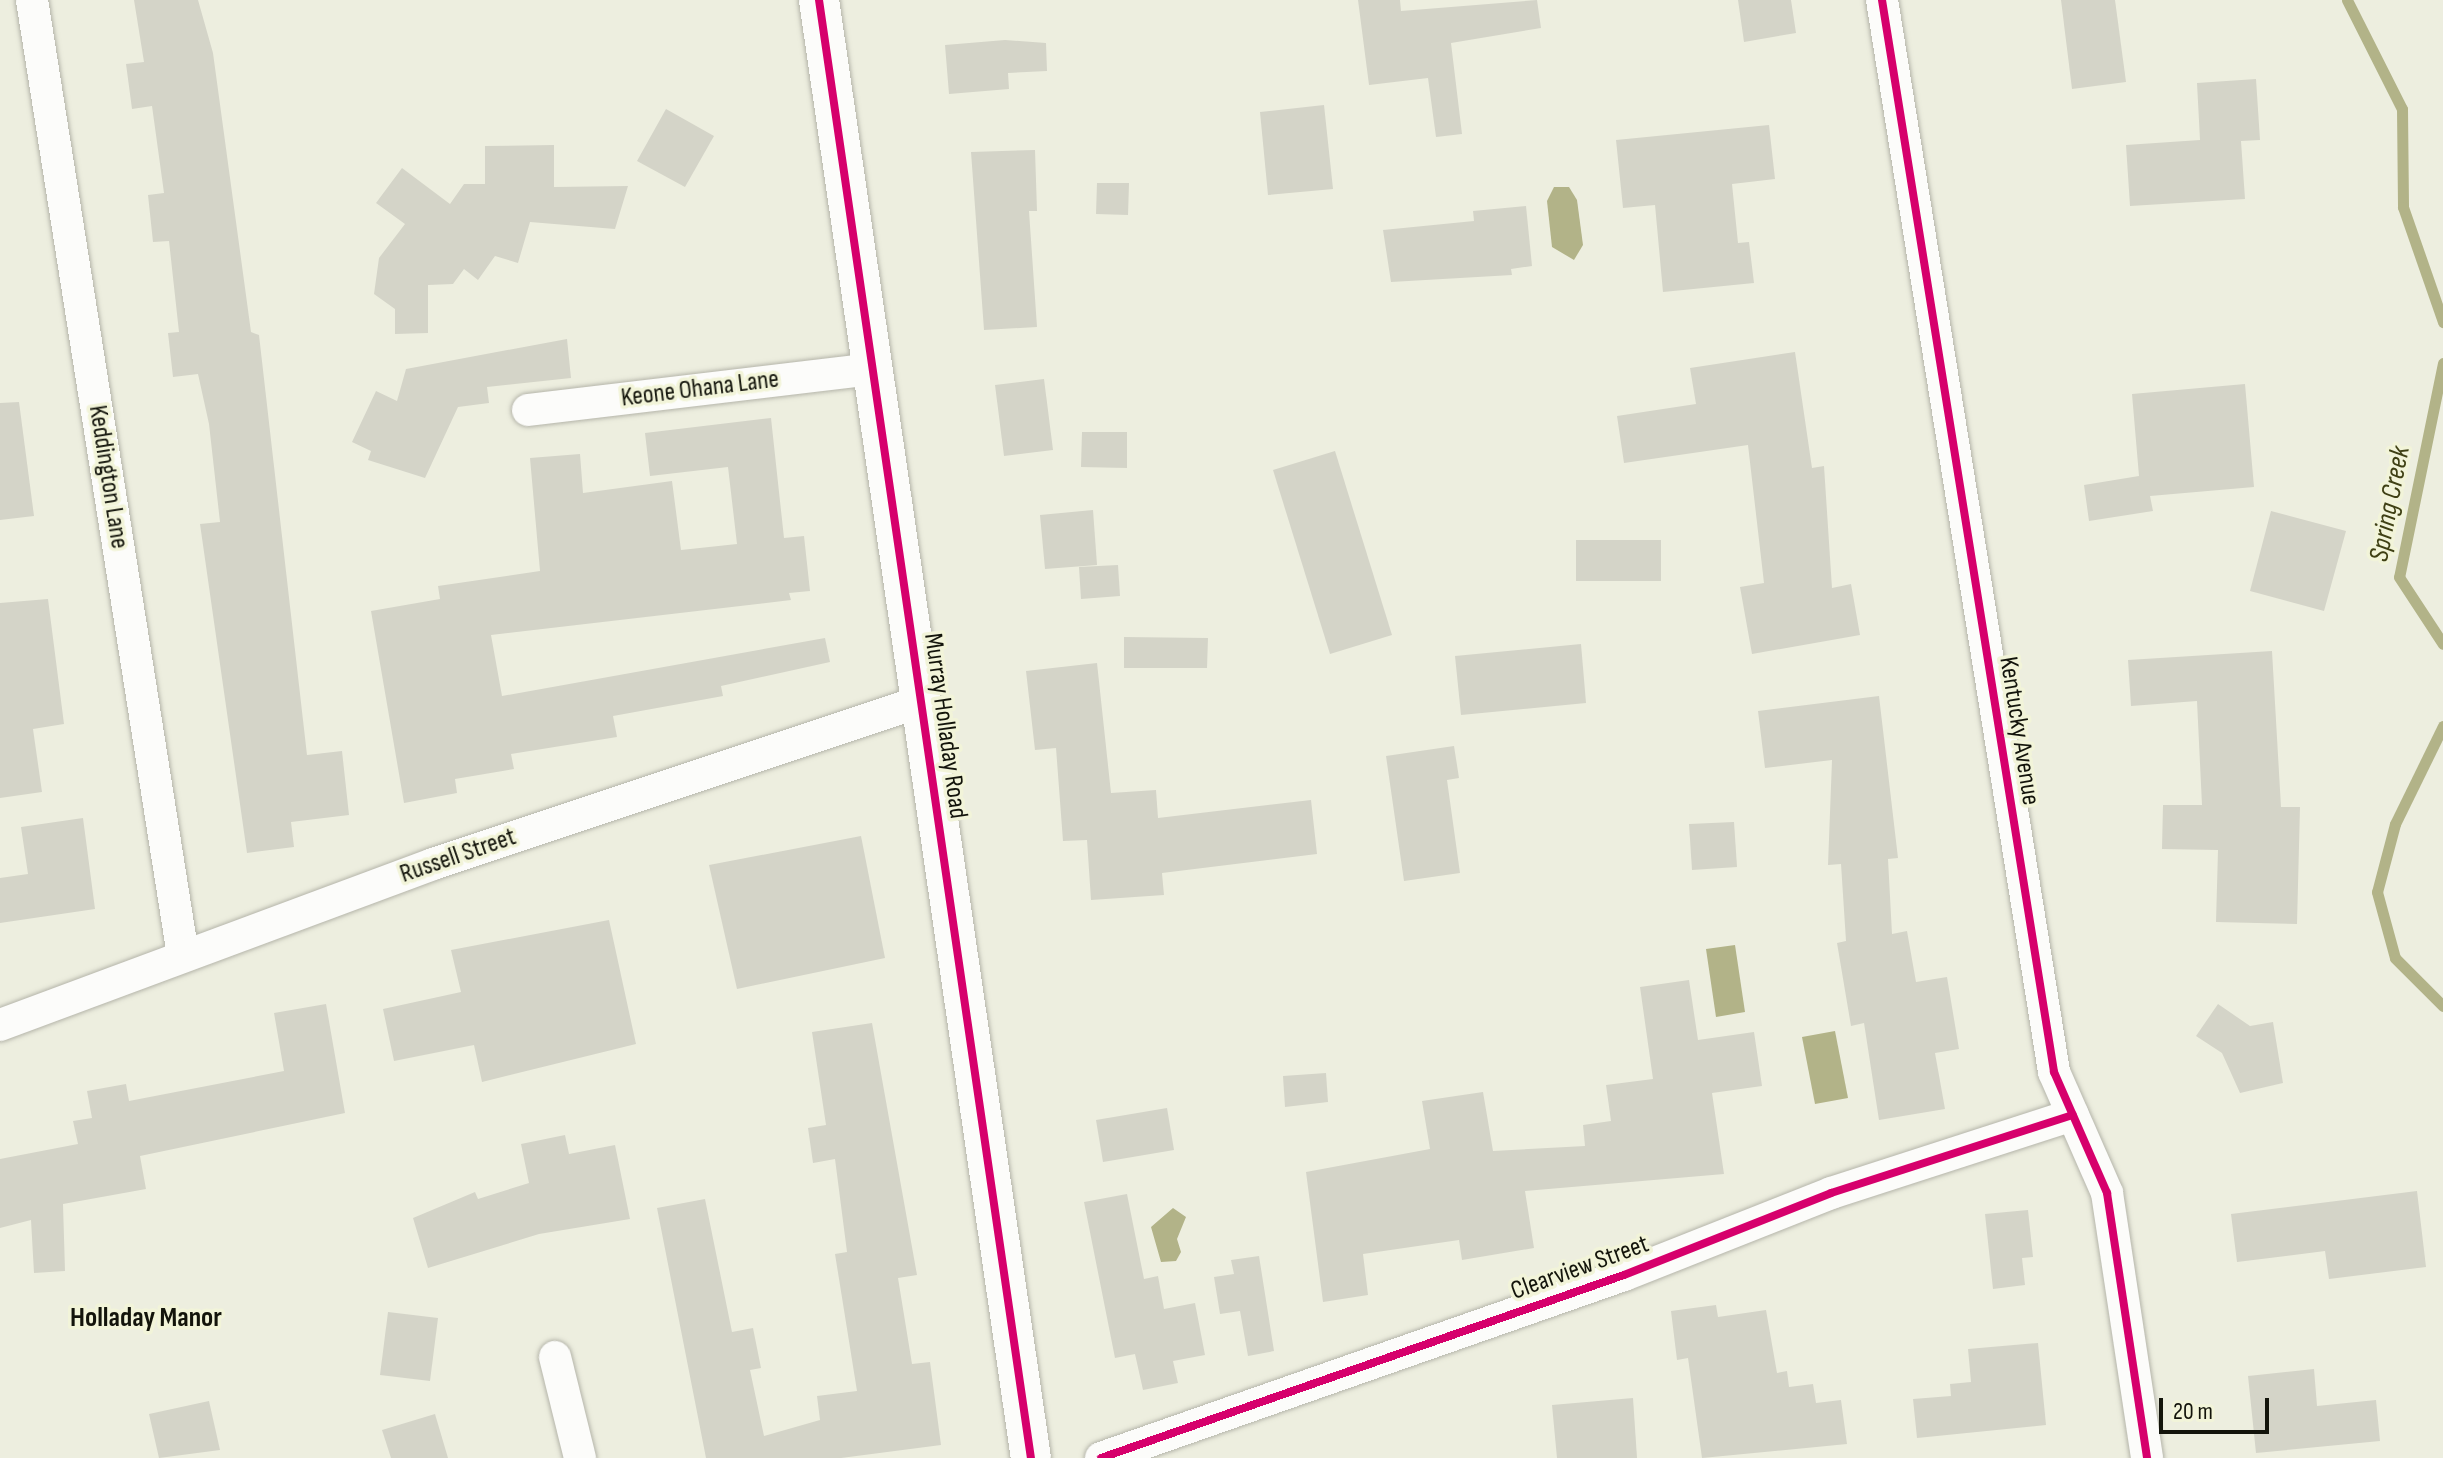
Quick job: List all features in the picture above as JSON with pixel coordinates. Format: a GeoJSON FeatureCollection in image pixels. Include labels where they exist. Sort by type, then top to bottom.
{"type":"FeatureCollection","features":[{"type":"Feature","properties":{"kind":"street","name":"Keddington Lane"},"geometry":{"type":"LineString","coordinates":[[32,0],[183,955]]}},
{"type":"Feature","properties":{"kind":"street","name":"Murray Holladay Road"},"geometry":{"type":"LineString","coordinates":[[819,0],[1031,1458]]}},
{"type":"Feature","properties":{"kind":"street","name":"Kentucky Avenue"},"geometry":{"type":"LineString","coordinates":[[1882,0],[2054,1072],[2115,1226],[2147,1458]]}},
{"type":"Feature","properties":{"kind":"street","name":"Keone Ohana Lane"},"geometry":{"type":"LineString","coordinates":[[528,410],[873,369]]}},
{"type":"Feature","properties":{"kind":"street","name":"Russell Street"},"geometry":{"type":"LineString","coordinates":[[0,1025],[183,955],[922,701]]}},
{"type":"Feature","properties":{"kind":"street","name":"Clearview Street"},"geometry":{"type":"LineString","coordinates":[[1101,1458],[1624,1275],[1831,1193],[2073,1115]]}},
{"type":"Feature","properties":{"kind":"street"},"geometry":{"type":"LineString","coordinates":[[555,1357],[580,1458]]}},
{"type":"Feature","properties":{"kind":"shaded area"},"geometry":{"type":"Polygon","coordinates":[[[1554,187],[1569,187],[1577,200],[1583,245],[1574,260],[1552,247],[1547,201],[1554,187]]]}},
{"type":"Feature","properties":{"kind":"shaded area"},"geometry":{"type":"Polygon","coordinates":[[[1735,945],[1745,1012],[1716,1017],[1706,949],[1735,945]]]}},
{"type":"Feature","properties":{"kind":"shaded area"},"geometry":{"type":"Polygon","coordinates":[[[1835,1031],[1848,1098],[1815,1104],[1802,1037],[1835,1031]]]}},
{"type":"Feature","properties":{"kind":"shaded area"},"geometry":{"type":"Polygon","coordinates":[[[1173,1208],[1186,1217],[1177,1239],[1181,1252],[1176,1261],[1161,1262],[1151,1227],[1173,1208]]]}},
{"type":"Feature","properties":{"kind":"building"},"geometry":{"type":"Polygon","coordinates":[[[134,0],[198,0],[213,53],[251,332],[259,335],[307,755],[342,751],[349,815],[291,822],[294,847],[247,853],[200,524],[220,522],[209,424],[198,374],[173,377],[168,333],[179,332],[169,241],[153,242],[148,195],[164,193],[152,106],[132,109],[126,64],[144,62],[134,0]]]}},
{"type":"Feature","properties":{"kind":"building"},"geometry":{"type":"Polygon","coordinates":[[[1358,0],[1400,0],[1401,11],[1537,0],[1541,28],[1451,43],[1462,134],[1436,137],[1428,78],[1369,85],[1358,0]]]}},
{"type":"Feature","properties":{"kind":"building"},"geometry":{"type":"Polygon","coordinates":[[[1738,0],[1791,0],[1796,33],[1744,42],[1738,0]]]}},
{"type":"Feature","properties":{"kind":"building"},"geometry":{"type":"Polygon","coordinates":[[[2061,0],[2115,0],[2126,82],[2072,89],[2061,0]]]}},
{"type":"Feature","properties":{"kind":"building"},"geometry":{"type":"Polygon","coordinates":[[[1005,40],[1046,43],[1047,71],[1008,73],[1009,89],[949,94],[945,45],[1005,40]]]}},
{"type":"Feature","properties":{"kind":"building"},"geometry":{"type":"Polygon","coordinates":[[[2256,79],[2260,140],[2241,141],[2245,199],[2130,206],[2126,145],[2200,140],[2197,83],[2256,79]]]}},
{"type":"Feature","properties":{"kind":"building"},"geometry":{"type":"Polygon","coordinates":[[[1324,105],[1333,189],[1268,195],[1260,112],[1324,105]]]}},
{"type":"Feature","properties":{"kind":"building"},"geometry":{"type":"Polygon","coordinates":[[[666,109],[714,136],[685,187],[637,161],[666,109]]]}},
{"type":"Feature","properties":{"kind":"building"},"geometry":{"type":"Polygon","coordinates":[[[1769,125],[1775,179],[1732,184],[1738,243],[1749,242],[1754,283],[1663,292],[1655,205],[1623,208],[1616,140],[1769,125]]]}},
{"type":"Feature","properties":{"kind":"building"},"geometry":{"type":"Polygon","coordinates":[[[554,145],[554,187],[628,186],[615,229],[530,222],[518,263],[495,256],[478,280],[464,269],[453,284],[428,285],[428,333],[395,334],[395,309],[374,294],[379,258],[405,224],[376,203],[402,168],[450,204],[464,184],[485,184],[485,146],[554,145]]]}},
{"type":"Feature","properties":{"kind":"building"},"geometry":{"type":"Polygon","coordinates":[[[1035,150],[1037,211],[1029,211],[1037,327],[984,330],[971,152],[1035,150]]]}},
{"type":"Feature","properties":{"kind":"building"},"geometry":{"type":"Polygon","coordinates":[[[1097,183],[1129,183],[1128,215],[1096,214],[1097,183]]]}},
{"type":"Feature","properties":{"kind":"building"},"geometry":{"type":"Polygon","coordinates":[[[1526,206],[1532,266],[1511,269],[1512,275],[1391,282],[1383,230],[1474,221],[1473,211],[1526,206]]]}},
{"type":"Feature","properties":{"kind":"building"},"geometry":{"type":"Polygon","coordinates":[[[567,339],[571,378],[487,387],[489,403],[458,407],[425,478],[368,460],[371,451],[352,442],[376,391],[397,401],[406,369],[567,339]]]}},
{"type":"Feature","properties":{"kind":"building"},"geometry":{"type":"Polygon","coordinates":[[[1795,352],[1812,468],[1824,466],[1832,588],[1851,584],[1860,635],[1752,654],[1740,587],[1764,583],[1748,445],[1624,463],[1617,416],[1696,404],[1690,368],[1795,352]]]}},
{"type":"Feature","properties":{"kind":"building"},"geometry":{"type":"Polygon","coordinates":[[[1044,379],[1053,450],[1004,456],[995,385],[1044,379]]]}},
{"type":"Feature","properties":{"kind":"building"},"geometry":{"type":"Polygon","coordinates":[[[2245,384],[2254,487],[2150,496],[2153,511],[2089,521],[2084,485],[2139,476],[2132,394],[2245,384]]]}},
{"type":"Feature","properties":{"kind":"building"},"geometry":{"type":"Polygon","coordinates":[[[19,402],[34,516],[0,520],[0,403],[19,402]]]}},
{"type":"Feature","properties":{"kind":"building"},"geometry":{"type":"Polygon","coordinates":[[[771,418],[784,538],[804,536],[810,591],[789,593],[791,600],[491,635],[502,696],[825,638],[830,662],[721,686],[723,696],[613,716],[617,737],[511,754],[514,769],[455,779],[457,793],[404,803],[371,611],[440,599],[438,586],[540,571],[530,458],[580,454],[583,493],[672,481],[681,550],[737,544],[728,467],[650,476],[645,433],[771,418]]]}},
{"type":"Feature","properties":{"kind":"building"},"geometry":{"type":"Polygon","coordinates":[[[1082,432],[1127,432],[1127,468],[1081,467],[1082,432]]]}},
{"type":"Feature","properties":{"kind":"building"},"geometry":{"type":"Polygon","coordinates":[[[1335,451],[1392,635],[1330,654],[1273,470],[1335,451]]]}},
{"type":"Feature","properties":{"kind":"building"},"geometry":{"type":"Polygon","coordinates":[[[1093,510],[1097,565],[1045,569],[1040,515],[1093,510]]]}},
{"type":"Feature","properties":{"kind":"building"},"geometry":{"type":"Polygon","coordinates":[[[2271,511],[2346,531],[2324,611],[2250,591],[2271,511]]]}},
{"type":"Feature","properties":{"kind":"building"},"geometry":{"type":"Polygon","coordinates":[[[1576,540],[1661,540],[1661,581],[1576,581],[1576,540]]]}},
{"type":"Feature","properties":{"kind":"building"},"geometry":{"type":"Polygon","coordinates":[[[1118,565],[1120,596],[1081,599],[1079,567],[1118,565]]]}},
{"type":"Feature","properties":{"kind":"building"},"geometry":{"type":"Polygon","coordinates":[[[48,599],[64,724],[33,729],[42,792],[0,798],[0,603],[48,599]]]}},
{"type":"Feature","properties":{"kind":"building"},"geometry":{"type":"Polygon","coordinates":[[[1124,637],[1208,638],[1207,668],[1124,668],[1124,637]]]}},
{"type":"Feature","properties":{"kind":"building"},"geometry":{"type":"Polygon","coordinates":[[[1581,644],[1586,703],[1461,715],[1455,656],[1581,644]]]}},
{"type":"Feature","properties":{"kind":"building"},"geometry":{"type":"Polygon","coordinates":[[[2272,651],[2281,807],[2300,807],[2297,924],[2216,922],[2218,850],[2162,849],[2163,805],[2202,805],[2197,701],[2131,706],[2128,660],[2272,651]]]}},
{"type":"Feature","properties":{"kind":"building"},"geometry":{"type":"Polygon","coordinates":[[[1097,663],[1111,793],[1156,790],[1158,818],[1311,800],[1317,854],[1162,873],[1164,895],[1091,900],[1087,840],[1063,841],[1056,748],[1035,750],[1026,671],[1097,663]]]}},
{"type":"Feature","properties":{"kind":"building"},"geometry":{"type":"Polygon","coordinates":[[[1879,696],[1898,858],[1888,859],[1892,934],[1907,931],[1916,982],[1947,977],[1959,1049],[1935,1053],[1945,1109],[1879,1120],[1864,1023],[1851,1026],[1837,943],[1846,941],[1841,864],[1828,865],[1832,760],[1765,768],[1758,711],[1879,696]]]}},
{"type":"Feature","properties":{"kind":"building"},"geometry":{"type":"Polygon","coordinates":[[[1454,746],[1459,778],[1447,780],[1460,873],[1404,881],[1386,756],[1454,746]]]}},
{"type":"Feature","properties":{"kind":"building"},"geometry":{"type":"Polygon","coordinates":[[[83,818],[95,909],[0,923],[0,878],[28,874],[21,827],[83,818]]]}},
{"type":"Feature","properties":{"kind":"building"},"geometry":{"type":"Polygon","coordinates":[[[1734,822],[1737,867],[1692,870],[1689,824],[1734,822]]]}},
{"type":"Feature","properties":{"kind":"building"},"geometry":{"type":"Polygon","coordinates":[[[861,836],[885,958],[737,989],[709,865],[861,836]]]}},
{"type":"Feature","properties":{"kind":"building"},"geometry":{"type":"Polygon","coordinates":[[[609,920],[636,1044],[482,1082],[474,1045],[394,1061],[383,1009],[461,992],[451,950],[609,920]]]}},
{"type":"Feature","properties":{"kind":"building"},"geometry":{"type":"Polygon","coordinates":[[[1689,980],[1698,1040],[1754,1032],[1762,1086],[1712,1093],[1724,1174],[1525,1191],[1534,1248],[1462,1260],[1459,1240],[1363,1254],[1368,1295],[1323,1302],[1306,1172],[1430,1149],[1422,1101],[1483,1092],[1493,1151],[1585,1146],[1583,1125],[1611,1121],[1606,1085],[1653,1079],[1640,987],[1689,980]]]}},
{"type":"Feature","properties":{"kind":"building"},"geometry":{"type":"Polygon","coordinates":[[[326,1004],[345,1113],[140,1156],[146,1189],[63,1204],[65,1271],[34,1273],[31,1220],[0,1228],[0,1159],[78,1144],[73,1121],[92,1118],[87,1091],[126,1084],[129,1101],[284,1071],[274,1013],[326,1004]]]}},
{"type":"Feature","properties":{"kind":"building"},"geometry":{"type":"Polygon","coordinates":[[[2218,1004],[2250,1026],[2273,1022],[2283,1083],[2240,1093],[2222,1053],[2196,1036],[2218,1004]]]}},
{"type":"Feature","properties":{"kind":"building"},"geometry":{"type":"Polygon","coordinates":[[[872,1023],[917,1275],[898,1278],[912,1364],[930,1362],[941,1445],[841,1458],[706,1458],[657,1208],[705,1199],[732,1332],[753,1328],[761,1368],[750,1370],[764,1436],[820,1420],[817,1396],[857,1391],[835,1254],[847,1252],[835,1159],[813,1163],[808,1128],[826,1125],[812,1032],[872,1023]]]}},
{"type":"Feature","properties":{"kind":"building"},"geometry":{"type":"Polygon","coordinates":[[[1326,1073],[1328,1102],[1285,1107],[1283,1076],[1326,1073]]]}},
{"type":"Feature","properties":{"kind":"building"},"geometry":{"type":"Polygon","coordinates":[[[1167,1108],[1174,1150],[1103,1162],[1096,1120],[1167,1108]]]}},
{"type":"Feature","properties":{"kind":"building"},"geometry":{"type":"Polygon","coordinates":[[[565,1135],[569,1154],[615,1145],[630,1219],[539,1234],[428,1268],[413,1218],[475,1192],[478,1199],[529,1183],[521,1144],[565,1135]]]}},
{"type":"Feature","properties":{"kind":"building"},"geometry":{"type":"Polygon","coordinates":[[[2417,1191],[2426,1267],[2329,1279],[2325,1251],[2237,1262],[2231,1214],[2417,1191]]]}},
{"type":"Feature","properties":{"kind":"building"},"geometry":{"type":"Polygon","coordinates":[[[1127,1194],[1144,1279],[1158,1276],[1164,1309],[1195,1303],[1205,1355],[1173,1361],[1178,1383],[1143,1390],[1135,1354],[1115,1358],[1084,1202],[1127,1194]]]}},
{"type":"Feature","properties":{"kind":"building"},"geometry":{"type":"Polygon","coordinates":[[[2028,1210],[2033,1257],[2022,1258],[2025,1285],[1993,1289],[1985,1214],[2028,1210]]]}},
{"type":"Feature","properties":{"kind":"building"},"geometry":{"type":"Polygon","coordinates":[[[1259,1256],[1274,1351],[1248,1356],[1240,1311],[1220,1314],[1214,1277],[1234,1274],[1231,1260],[1259,1256]]]}},
{"type":"Feature","properties":{"kind":"building"},"geometry":{"type":"Polygon","coordinates":[[[1716,1305],[1718,1317],[1766,1310],[1777,1373],[1787,1371],[1789,1387],[1813,1384],[1816,1403],[1841,1400],[1847,1444],[1702,1458],[1688,1358],[1677,1360],[1671,1311],[1716,1305]]]}},
{"type":"Feature","properties":{"kind":"building"},"geometry":{"type":"Polygon","coordinates":[[[388,1312],[438,1318],[430,1381],[380,1375],[388,1312]]]}},
{"type":"Feature","properties":{"kind":"building"},"geometry":{"type":"Polygon","coordinates":[[[2038,1343],[2046,1425],[1917,1438],[1913,1399],[1951,1396],[1950,1384],[1971,1382],[1968,1349],[2038,1343]]]}},
{"type":"Feature","properties":{"kind":"building"},"geometry":{"type":"Polygon","coordinates":[[[2314,1369],[2317,1406],[2376,1400],[2380,1441],[2256,1453],[2248,1376],[2314,1369]]]}},
{"type":"Feature","properties":{"kind":"building"},"geometry":{"type":"Polygon","coordinates":[[[1633,1398],[1637,1458],[1557,1458],[1552,1405],[1633,1398]]]}},
{"type":"Feature","properties":{"kind":"building"},"geometry":{"type":"Polygon","coordinates":[[[209,1401],[220,1450],[159,1458],[149,1414],[209,1401]]]}},
{"type":"Feature","properties":{"kind":"building"},"geometry":{"type":"Polygon","coordinates":[[[435,1414],[448,1458],[391,1458],[382,1430],[435,1414]]]}},
{"type":"Feature","properties":{"kind":"waterway","name":"Spring Creek"},"geometry":{"type":"LineString","coordinates":[[2347,0],[2402,109],[2403,207],[2443,322]]}},
{"type":"Feature","properties":{"kind":"waterway","name":"Spring Creek"},"geometry":{"type":"LineString","coordinates":[[2443,363],[2399,577],[2443,644]]}},
{"type":"Feature","properties":{"kind":"waterway","name":"Spring Creek"},"geometry":{"type":"LineString","coordinates":[[2443,726],[2395,824],[2377,892],[2395,958],[2443,1006]]}},
{"type":"Feature","properties":{"kind":"cycle path"},"geometry":{"type":"LineString","coordinates":[[819,0],[1031,1458]]}},
{"type":"Feature","properties":{"kind":"cycle path"},"geometry":{"type":"LineString","coordinates":[[1882,0],[2054,1072],[2107,1193],[2147,1458]]}},
{"type":"Feature","properties":{"kind":"cycle path"},"geometry":{"type":"LineString","coordinates":[[1101,1458],[1624,1275],[1831,1193],[2073,1115]]}},
{"type":"Feature","properties":{"kind":"district","name":"Holladay Manor"},"geometry":{"type":"Point","coordinates":[146,1318]}}]}
